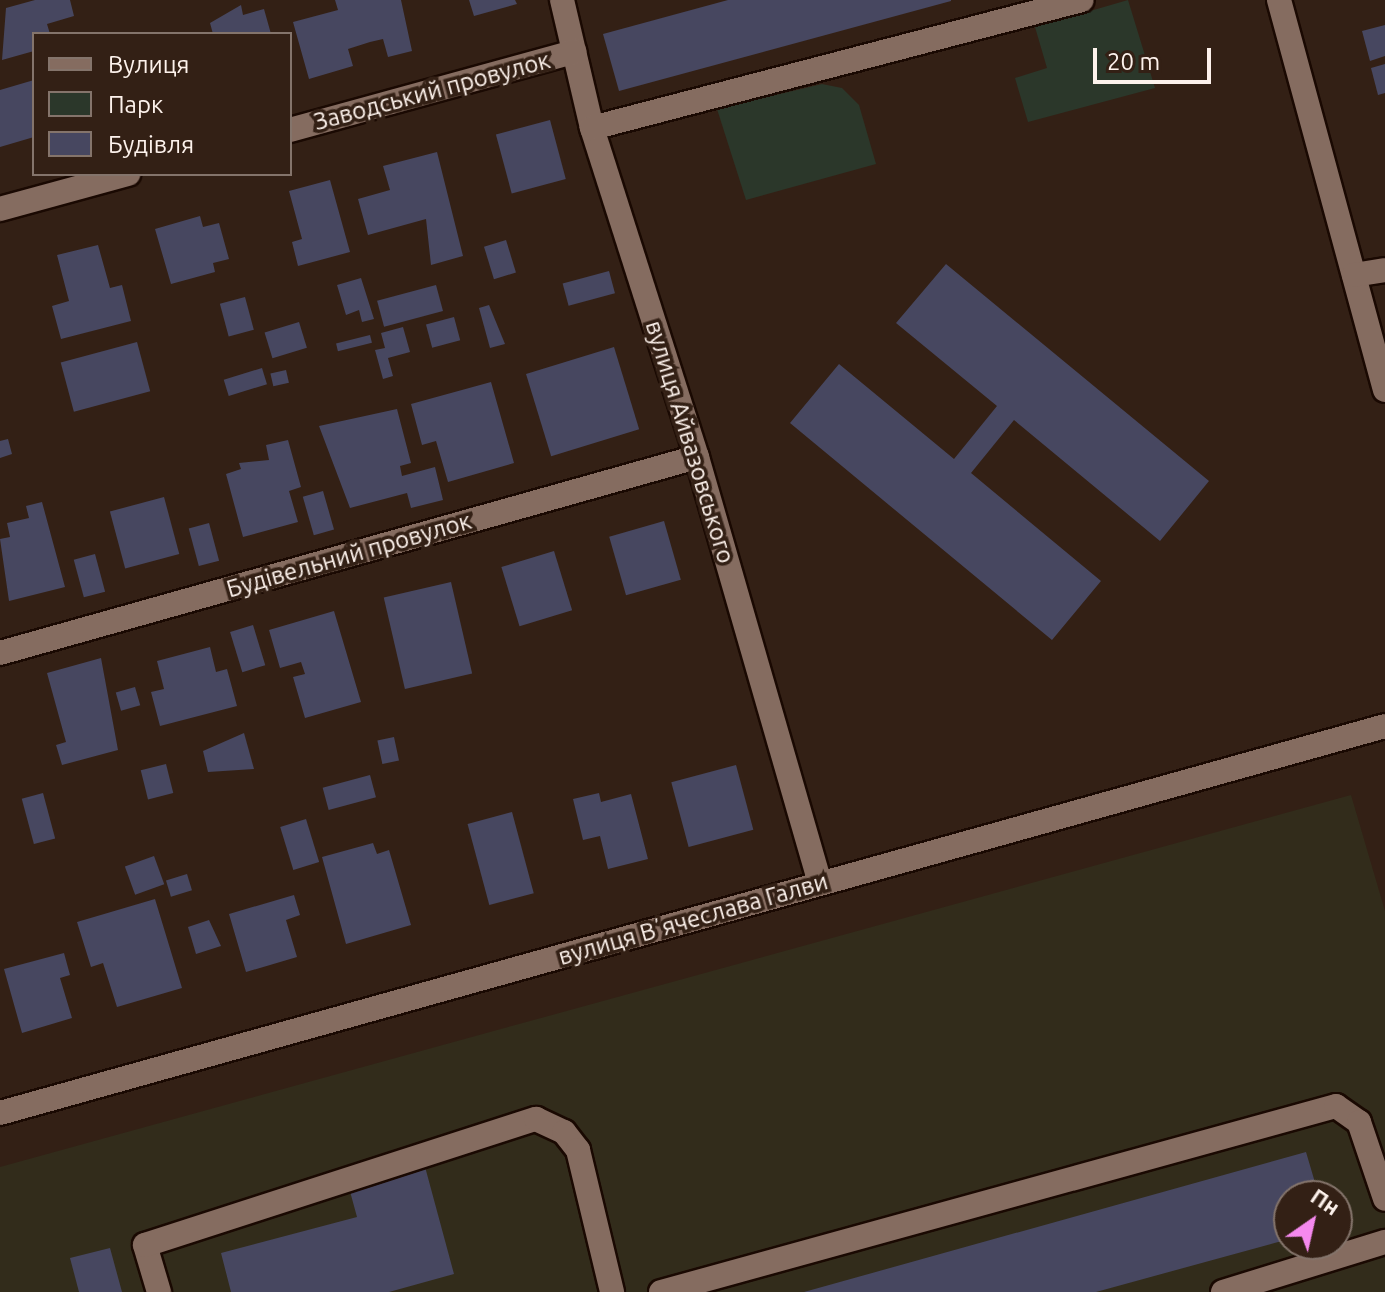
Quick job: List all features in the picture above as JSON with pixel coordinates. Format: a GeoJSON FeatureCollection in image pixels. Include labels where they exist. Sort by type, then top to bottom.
{"type":"FeatureCollection","features":[{"type":"Feature","properties":{"kind":"street","name":"вулиця Айвазовського"},"geometry":{"type":"LineString","coordinates":[[562,0],[592,128],[697,457],[820,883]]}},
{"type":"Feature","properties":{"kind":"street"},"geometry":{"type":"LineString","coordinates":[[592,128],[1082,0]]}},
{"type":"Feature","properties":{"kind":"street"},"geometry":{"type":"LineString","coordinates":[[1279,0],[1385,390]]}},
{"type":"Feature","properties":{"kind":"street","name":"Заводський провулок"},"geometry":{"type":"LineString","coordinates":[[292,129],[574,52]]}},
{"type":"Feature","properties":{"kind":"street"},"geometry":{"type":"LineString","coordinates":[[0,209],[121,176]]}},
{"type":"Feature","properties":{"kind":"street"},"geometry":{"type":"LineString","coordinates":[[1354,275],[1385,270]]}},
{"type":"Feature","properties":{"kind":"street","name":"Будівельний провулок"},"geometry":{"type":"LineString","coordinates":[[0,653],[697,457]]}},
{"type":"Feature","properties":{"kind":"street","name":"вулиця Вʼячеслава Галви"},"geometry":{"type":"LineString","coordinates":[[0,1113],[1385,726]]}},
{"type":"Feature","properties":{"kind":"street"},"geometry":{"type":"LineString","coordinates":[[661,1292],[1336,1106],[1359,1122],[1385,1199]]}},
{"type":"Feature","properties":{"kind":"street"},"geometry":{"type":"LineString","coordinates":[[159,1292],[145,1245],[536,1119],[564,1132],[578,1150],[612,1292]]}},
{"type":"Feature","properties":{"kind":"street"},"geometry":{"type":"LineString","coordinates":[[1223,1292],[1385,1242]]}},
{"type":"Feature","properties":{"kind":"shaded area"},"geometry":{"type":"Polygon","coordinates":[[[1351,795],[1385,911],[1385,1292],[0,1292],[0,1167],[1351,795]]]}},
{"type":"Feature","properties":{"kind":"green space"},"geometry":{"type":"Polygon","coordinates":[[[1128,0],[1155,88],[1028,122],[1015,78],[1047,68],[1035,27],[1128,0]]]}},
{"type":"Feature","properties":{"kind":"green space"},"geometry":{"type":"Polygon","coordinates":[[[822,84],[842,88],[859,105],[876,164],[746,200],[717,109],[822,84]]]}},
{"type":"Feature","properties":{"kind":"building"},"geometry":{"type":"Polygon","coordinates":[[[35,0],[70,0],[74,16],[47,24],[49,32],[32,32],[32,52],[2,60],[6,8],[35,0]]]}},
{"type":"Feature","properties":{"kind":"building"},"geometry":{"type":"Polygon","coordinates":[[[335,0],[401,0],[412,51],[388,57],[383,39],[370,42],[348,49],[353,66],[309,79],[293,22],[338,10],[335,0]]]}},
{"type":"Feature","properties":{"kind":"building"},"geometry":{"type":"Polygon","coordinates":[[[469,0],[515,0],[517,4],[474,16],[469,0]]]}},
{"type":"Feature","properties":{"kind":"building"},"geometry":{"type":"Polygon","coordinates":[[[728,0],[951,1],[619,91],[603,34],[728,0]]]}},
{"type":"Feature","properties":{"kind":"building"},"geometry":{"type":"Polygon","coordinates":[[[241,5],[243,15],[264,9],[270,32],[212,32],[210,23],[241,5]]]}},
{"type":"Feature","properties":{"kind":"building"},"geometry":{"type":"Polygon","coordinates":[[[1385,25],[1385,56],[1370,61],[1362,31],[1385,25]]]}},
{"type":"Feature","properties":{"kind":"building"},"geometry":{"type":"Polygon","coordinates":[[[1385,64],[1385,93],[1378,95],[1371,68],[1385,64]]]}},
{"type":"Feature","properties":{"kind":"building"},"geometry":{"type":"Polygon","coordinates":[[[32,81],[32,138],[0,147],[0,90],[32,81]]]}},
{"type":"Feature","properties":{"kind":"building"},"geometry":{"type":"Polygon","coordinates":[[[550,120],[566,179],[512,193],[496,134],[550,120]]]}},
{"type":"Feature","properties":{"kind":"building"},"geometry":{"type":"Polygon","coordinates":[[[437,152],[463,256],[431,265],[426,219],[368,235],[358,199],[390,190],[383,166],[437,152]]]}},
{"type":"Feature","properties":{"kind":"building"},"geometry":{"type":"Polygon","coordinates":[[[330,180],[350,252],[298,266],[292,242],[302,239],[289,191],[330,180]]]}},
{"type":"Feature","properties":{"kind":"building"},"geometry":{"type":"Polygon","coordinates":[[[200,216],[203,227],[219,223],[229,259],[213,263],[215,272],[171,284],[155,229],[200,216]]]}},
{"type":"Feature","properties":{"kind":"building"},"geometry":{"type":"Polygon","coordinates":[[[506,240],[516,273],[494,279],[484,247],[506,240]]]}},
{"type":"Feature","properties":{"kind":"building"},"geometry":{"type":"Polygon","coordinates":[[[98,245],[110,288],[122,285],[131,321],[61,339],[52,306],[69,301],[57,255],[98,245]]]}},
{"type":"Feature","properties":{"kind":"building"},"geometry":{"type":"Polygon","coordinates":[[[946,264],[1209,481],[1160,541],[1014,420],[971,473],[1101,581],[1052,640],[790,423],[839,364],[954,459],[997,406],[896,323],[946,264]]]}},
{"type":"Feature","properties":{"kind":"building"},"geometry":{"type":"Polygon","coordinates":[[[609,271],[615,293],[569,306],[563,283],[609,271]]]}},
{"type":"Feature","properties":{"kind":"building"},"geometry":{"type":"Polygon","coordinates":[[[361,278],[374,319],[362,322],[359,310],[346,315],[337,285],[361,278]]]}},
{"type":"Feature","properties":{"kind":"building"},"geometry":{"type":"Polygon","coordinates":[[[436,285],[443,311],[384,327],[377,301],[436,285]]]}},
{"type":"Feature","properties":{"kind":"building"},"geometry":{"type":"Polygon","coordinates":[[[245,297],[254,330],[229,337],[220,304],[245,297]]]}},
{"type":"Feature","properties":{"kind":"building"},"geometry":{"type":"Polygon","coordinates":[[[489,305],[505,344],[490,348],[479,308],[489,305]]]}},
{"type":"Feature","properties":{"kind":"building"},"geometry":{"type":"Polygon","coordinates":[[[454,317],[460,340],[432,348],[426,325],[454,317]]]}},
{"type":"Feature","properties":{"kind":"building"},"geometry":{"type":"Polygon","coordinates":[[[299,322],[307,348],[272,358],[265,333],[299,322]]]}},
{"type":"Feature","properties":{"kind":"building"},"geometry":{"type":"Polygon","coordinates":[[[403,327],[410,352],[388,358],[393,376],[383,379],[375,350],[385,348],[381,333],[403,327]]]}},
{"type":"Feature","properties":{"kind":"building"},"geometry":{"type":"Polygon","coordinates":[[[370,335],[372,343],[338,351],[336,343],[370,335]]]}},
{"type":"Feature","properties":{"kind":"building"},"geometry":{"type":"Polygon","coordinates":[[[137,342],[150,391],[74,412],[61,362],[137,342]]]}},
{"type":"Feature","properties":{"kind":"building"},"geometry":{"type":"Polygon","coordinates":[[[614,347],[639,429],[551,456],[526,374],[614,347]]]}},
{"type":"Feature","properties":{"kind":"building"},"geometry":{"type":"Polygon","coordinates":[[[262,368],[267,384],[229,396],[224,380],[262,368]]]}},
{"type":"Feature","properties":{"kind":"building"},"geometry":{"type":"Polygon","coordinates":[[[286,370],[289,383],[273,386],[270,374],[286,370]]]}},
{"type":"Feature","properties":{"kind":"building"},"geometry":{"type":"Polygon","coordinates":[[[491,382],[514,463],[448,482],[436,441],[422,445],[411,404],[491,382]]]}},
{"type":"Feature","properties":{"kind":"building"},"geometry":{"type":"Polygon","coordinates":[[[397,409],[411,463],[400,466],[402,476],[435,467],[443,500],[411,508],[407,493],[350,508],[319,426],[397,409]]]}},
{"type":"Feature","properties":{"kind":"building"},"geometry":{"type":"Polygon","coordinates":[[[8,439],[12,454],[0,458],[0,441],[8,439]]]}},
{"type":"Feature","properties":{"kind":"building"},"geometry":{"type":"Polygon","coordinates":[[[288,440],[301,487],[289,491],[298,522],[243,537],[226,474],[241,469],[239,463],[269,460],[266,445],[288,440]]]}},
{"type":"Feature","properties":{"kind":"building"},"geometry":{"type":"Polygon","coordinates":[[[323,491],[334,529],[314,535],[303,497],[323,491]]]}},
{"type":"Feature","properties":{"kind":"building"},"geometry":{"type":"Polygon","coordinates":[[[164,497],[179,554],[125,568],[110,511],[164,497]]]}},
{"type":"Feature","properties":{"kind":"building"},"geometry":{"type":"Polygon","coordinates":[[[42,502],[65,587],[9,601],[0,539],[10,537],[7,523],[29,518],[26,506],[42,502]]]}},
{"type":"Feature","properties":{"kind":"building"},"geometry":{"type":"Polygon","coordinates":[[[664,521],[681,580],[626,595],[609,537],[664,521]]]}},
{"type":"Feature","properties":{"kind":"building"},"geometry":{"type":"Polygon","coordinates":[[[209,523],[219,561],[199,566],[189,528],[209,523]]]}},
{"type":"Feature","properties":{"kind":"building"},"geometry":{"type":"Polygon","coordinates":[[[554,551],[572,610],[520,626],[501,567],[554,551]]]}},
{"type":"Feature","properties":{"kind":"building"},"geometry":{"type":"Polygon","coordinates":[[[95,554],[105,592],[84,597],[74,560],[95,554]]]}},
{"type":"Feature","properties":{"kind":"building"},"geometry":{"type":"Polygon","coordinates":[[[451,582],[472,674],[405,689],[384,598],[451,582]]]}},
{"type":"Feature","properties":{"kind":"building"},"geometry":{"type":"Polygon","coordinates":[[[334,611],[361,702],[305,718],[293,677],[305,674],[301,662],[280,668],[269,630],[334,611]]]}},
{"type":"Feature","properties":{"kind":"building"},"geometry":{"type":"Polygon","coordinates":[[[253,625],[265,665],[242,672],[230,632],[253,625]]]}},
{"type":"Feature","properties":{"kind":"building"},"geometry":{"type":"Polygon","coordinates":[[[210,647],[216,672],[227,669],[237,706],[160,726],[151,692],[164,689],[157,661],[210,647]]]}},
{"type":"Feature","properties":{"kind":"building"},"geometry":{"type":"Polygon","coordinates":[[[101,658],[118,750],[62,765],[56,745],[66,742],[47,673],[101,658]]]}},
{"type":"Feature","properties":{"kind":"building"},"geometry":{"type":"Polygon","coordinates":[[[135,687],[140,705],[121,711],[116,693],[135,687]]]}},
{"type":"Feature","properties":{"kind":"building"},"geometry":{"type":"Polygon","coordinates":[[[244,733],[254,769],[208,772],[203,751],[244,733]]]}},
{"type":"Feature","properties":{"kind":"building"},"geometry":{"type":"Polygon","coordinates":[[[394,737],[399,760],[382,764],[377,741],[394,737]]]}},
{"type":"Feature","properties":{"kind":"building"},"geometry":{"type":"Polygon","coordinates":[[[166,764],[173,793],[148,799],[141,770],[166,764]]]}},
{"type":"Feature","properties":{"kind":"building"},"geometry":{"type":"Polygon","coordinates":[[[736,765],[753,830],[689,847],[671,782],[736,765]]]}},
{"type":"Feature","properties":{"kind":"building"},"geometry":{"type":"Polygon","coordinates":[[[370,775],[376,797],[329,810],[323,788],[370,775]]]}},
{"type":"Feature","properties":{"kind":"building"},"geometry":{"type":"Polygon","coordinates":[[[43,793],[55,838],[34,844],[22,799],[43,793]]]}},
{"type":"Feature","properties":{"kind":"building"},"geometry":{"type":"Polygon","coordinates":[[[599,793],[601,802],[631,794],[648,859],[608,869],[600,836],[583,840],[573,799],[599,793]]]}},
{"type":"Feature","properties":{"kind":"building"},"geometry":{"type":"Polygon","coordinates":[[[512,812],[534,893],[489,905],[468,824],[512,812]]]}},
{"type":"Feature","properties":{"kind":"building"},"geometry":{"type":"Polygon","coordinates":[[[306,819],[319,862],[293,870],[280,827],[306,819]]]}},
{"type":"Feature","properties":{"kind":"building"},"geometry":{"type":"Polygon","coordinates":[[[373,843],[377,854],[389,850],[411,925],[346,944],[322,857],[373,843]]]}},
{"type":"Feature","properties":{"kind":"building"},"geometry":{"type":"Polygon","coordinates":[[[154,856],[164,884],[135,895],[125,867],[154,856]]]}},
{"type":"Feature","properties":{"kind":"building"},"geometry":{"type":"Polygon","coordinates":[[[187,874],[192,890],[171,897],[166,880],[187,874]]]}},
{"type":"Feature","properties":{"kind":"building"},"geometry":{"type":"Polygon","coordinates":[[[294,895],[300,915],[286,920],[297,957],[246,972],[229,914],[294,895]]]}},
{"type":"Feature","properties":{"kind":"building"},"geometry":{"type":"Polygon","coordinates":[[[155,899],[182,988],[117,1007],[103,963],[91,967],[77,922],[155,899]]]}},
{"type":"Feature","properties":{"kind":"building"},"geometry":{"type":"Polygon","coordinates":[[[209,920],[221,946],[196,954],[188,927],[209,920]]]}},
{"type":"Feature","properties":{"kind":"building"},"geometry":{"type":"Polygon","coordinates":[[[64,953],[70,975],[60,978],[72,1018],[22,1033],[4,969],[64,953]]]}},
{"type":"Feature","properties":{"kind":"building"},"geometry":{"type":"Polygon","coordinates":[[[1306,1152],[1314,1180],[1273,1180],[1273,1243],[1096,1292],[804,1292],[1306,1152]]]}},
{"type":"Feature","properties":{"kind":"building"},"geometry":{"type":"Polygon","coordinates":[[[424,1163],[454,1274],[389,1292],[231,1292],[221,1253],[357,1217],[348,1184],[424,1163]]]}},
{"type":"Feature","properties":{"kind":"building"},"geometry":{"type":"Polygon","coordinates":[[[110,1248],[122,1292],[79,1292],[70,1258],[110,1248]]]}}]}
